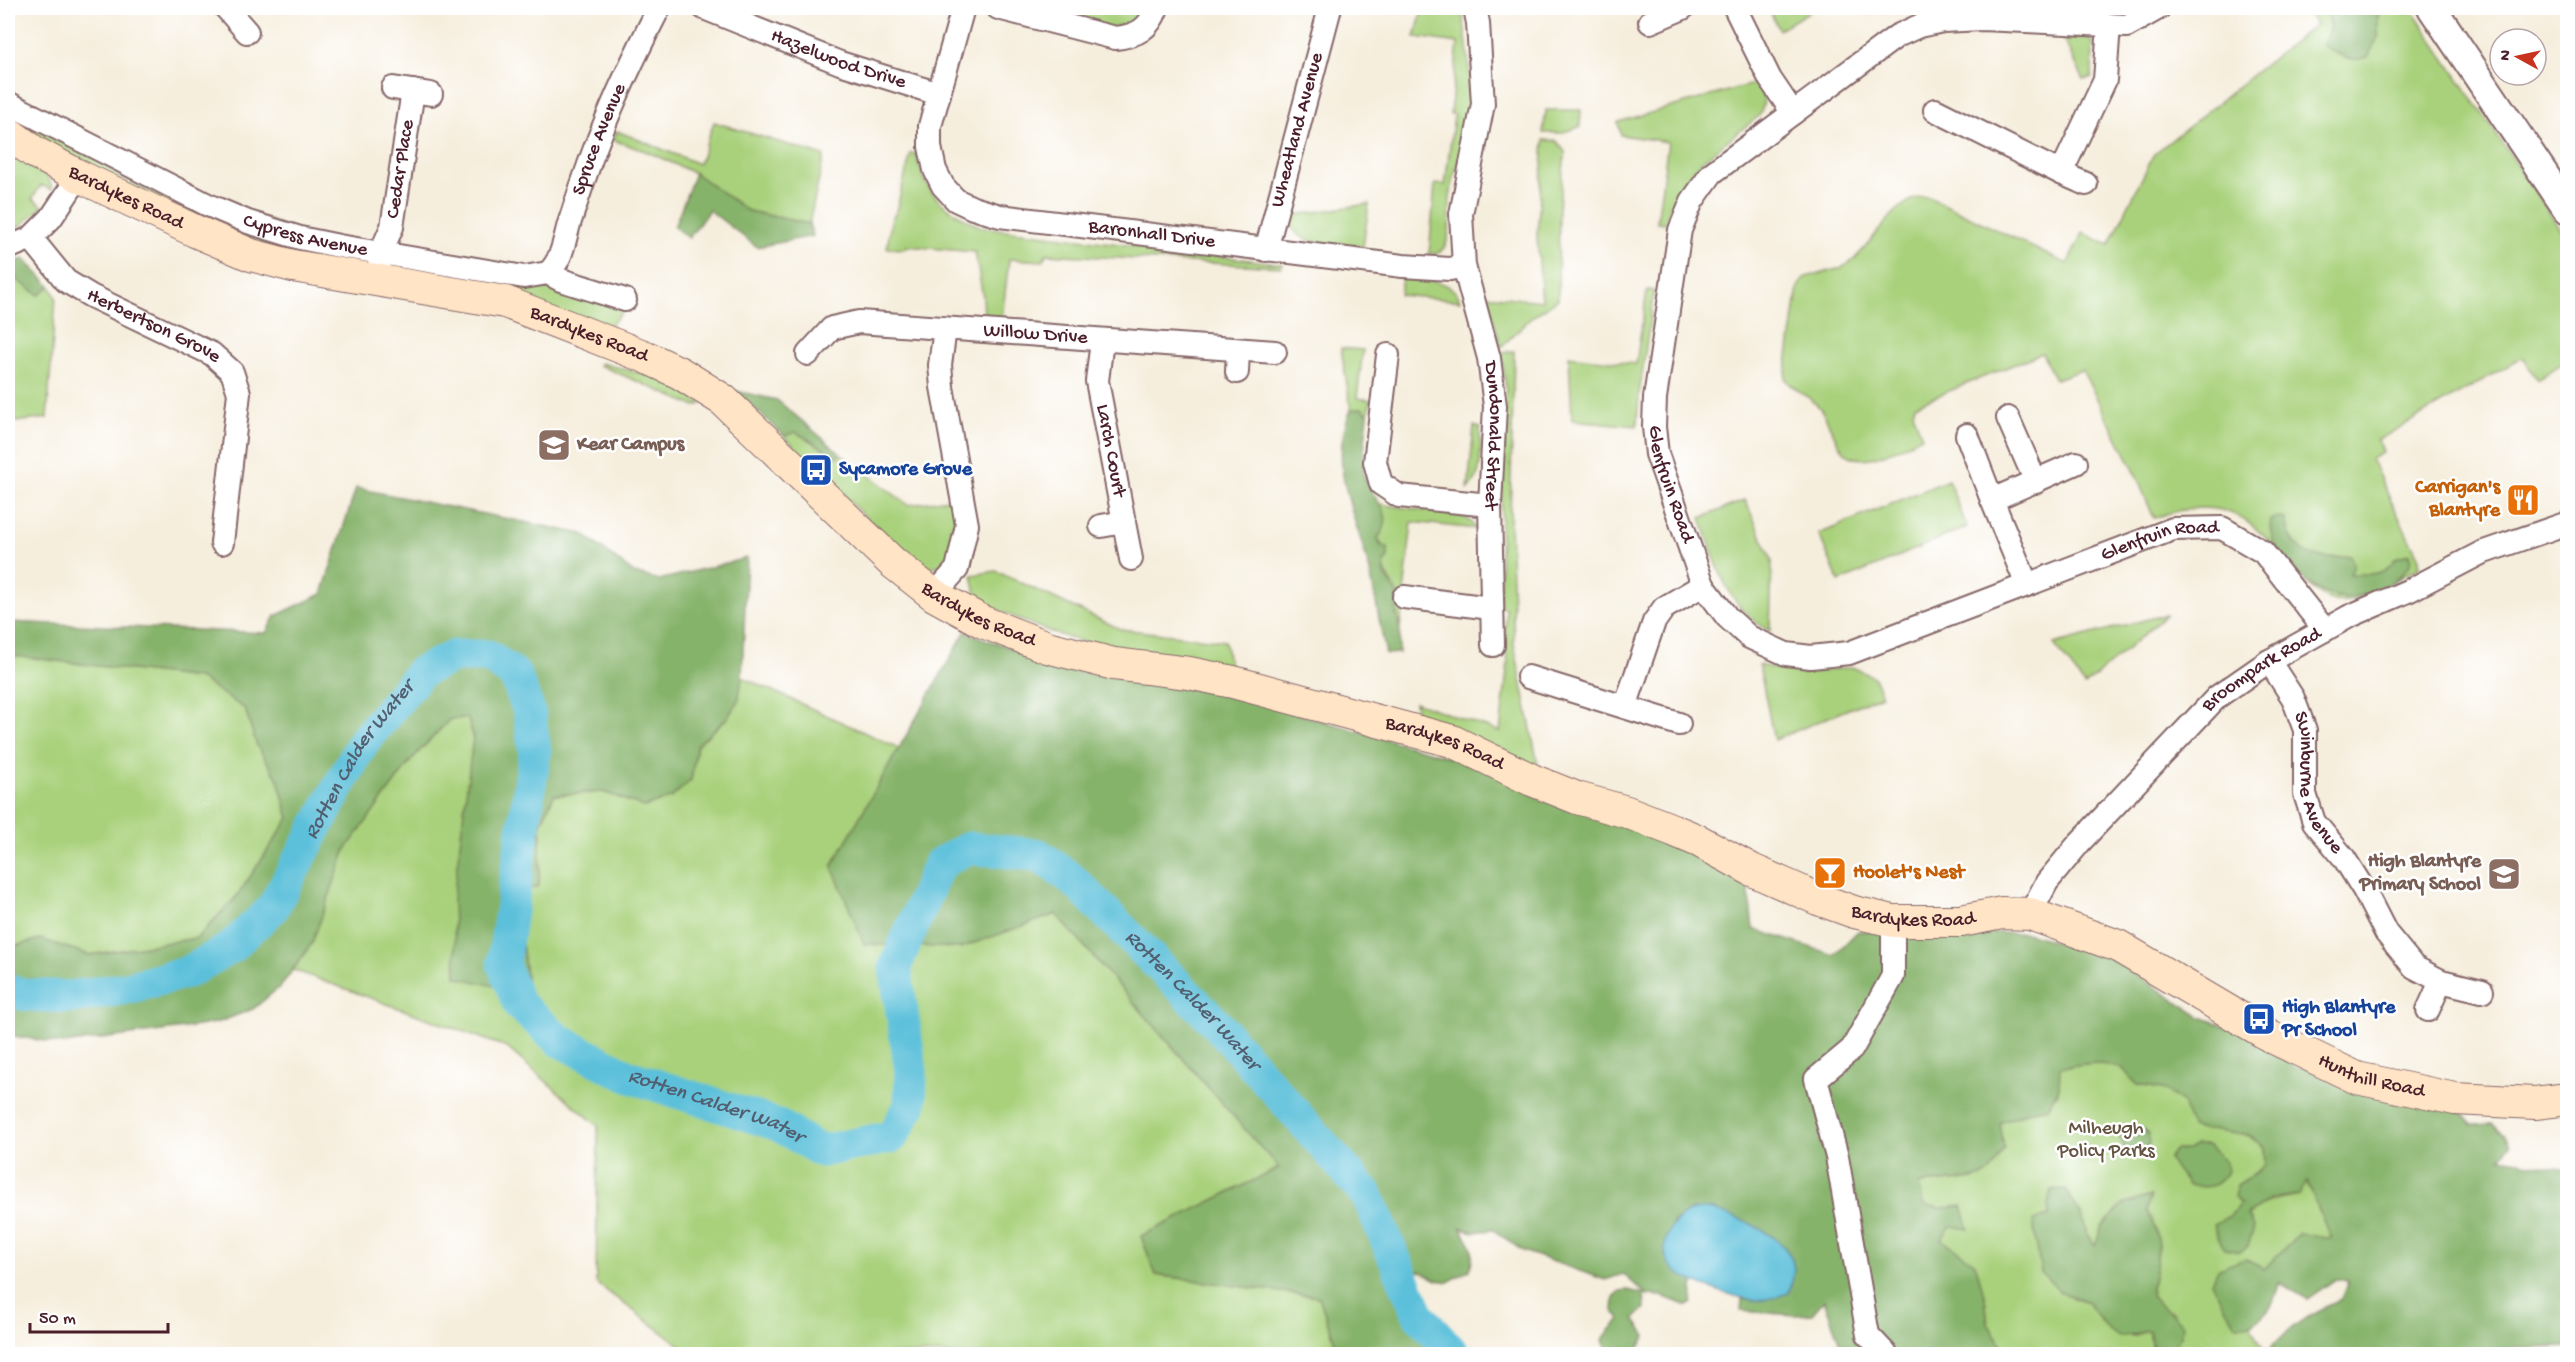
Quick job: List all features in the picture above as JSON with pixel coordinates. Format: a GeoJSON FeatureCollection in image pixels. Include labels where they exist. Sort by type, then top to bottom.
{"type":"FeatureCollection","features":[{"type":"Feature","properties":{"kind":"main road","name":"Bardykes Road"},"geometry":{"type":"LineString","coordinates":[[8,134],[34,152],[79,176],[251,255],[293,266],[378,266],[505,302],[646,357],[680,373],[723,400],[892,562],[934,595],[982,622],[1047,647],[1114,664],[1189,673],[1233,682],[1452,741],[1532,780],[1577,798],[1627,812],[1699,841],[1752,870],[1854,912],[1893,921],[1961,921],[2002,913],[2030,914]]}},
{"type":"Feature","properties":{"kind":"main road","name":"Hunthill Road"},"geometry":{"type":"LineString","coordinates":[[2030,914],[2118,946],[2272,1037],[2357,1078],[2455,1099],[2535,1103],[2568,1099]]}},
{"type":"Feature","properties":{"kind":"street","name":"Spruce Avenue"},"geometry":{"type":"LineString","coordinates":[[548,273],[562,254],[569,224],[601,134],[635,54],[659,8]]}},
{"type":"Feature","properties":{"kind":"street","name":"Hazelwood Drive"},"geometry":{"type":"LineString","coordinates":[[704,8],[840,63],[939,94]]}},
{"type":"Feature","properties":{"kind":"street","name":"Baronhall Drive"},"geometry":{"type":"LineString","coordinates":[[963,8],[930,126],[930,147],[935,170],[943,186],[956,200],[978,211],[1000,216],[1403,266],[1450,268],[1464,266]]}},
{"type":"Feature","properties":{"kind":"street"},"geometry":{"type":"LineString","coordinates":[[998,8],[1115,38],[1131,36],[1145,29],[1157,8]]}},
{"type":"Feature","properties":{"kind":"street","name":"Wheatland Avenue"},"geometry":{"type":"LineString","coordinates":[[1266,250],[1330,8]]}},
{"type":"Feature","properties":{"kind":"street","name":"Dundonald Street"},"geometry":{"type":"LineString","coordinates":[[1475,8],[1479,34],[1483,104],[1461,214],[1464,266],[1488,355],[1495,406],[1490,505],[1493,645]]}},
{"type":"Feature","properties":{"kind":"street"},"geometry":{"type":"LineString","coordinates":[[1650,22],[1683,8]]}},
{"type":"Feature","properties":{"kind":"street"},"geometry":{"type":"LineString","coordinates":[[1736,8],[1770,79],[1792,113]]}},
{"type":"Feature","properties":{"kind":"street","name":"Glenfruin Road"},"geometry":{"type":"LineString","coordinates":[[2159,8],[2127,26],[1982,19],[1943,21],[1919,26],[1897,36],[1712,173],[1692,201],[1680,230],[1655,398],[1654,427],[1658,454],[1703,585],[1727,617],[1749,637],[1786,654],[1811,657],[1849,653],[2173,529],[2222,528],[2263,552],[2325,630]]}},
{"type":"Feature","properties":{"kind":"street"},"geometry":{"type":"LineString","coordinates":[[2432,8],[2565,200]]}},
{"type":"Feature","properties":{"kind":"street"},"geometry":{"type":"LineString","coordinates":[[2061,172],[2105,80],[2109,25]]}},
{"type":"Feature","properties":{"kind":"street","name":"Cedar Place"},"geometry":{"type":"LineString","coordinates":[[378,266],[392,227],[413,91]]}},
{"type":"Feature","properties":{"kind":"street","name":"Cypress Avenue"},"geometry":{"type":"LineString","coordinates":[[8,103],[208,205],[248,222],[378,266],[524,277],[548,273],[561,280],[625,300]]}},
{"type":"Feature","properties":{"kind":"street"},"geometry":{"type":"LineString","coordinates":[[1935,110],[2086,184]]}},
{"type":"Feature","properties":{"kind":"street"},"geometry":{"type":"LineString","coordinates":[[8,248],[31,238],[51,218],[79,176]]}},
{"type":"Feature","properties":{"kind":"street","name":"Herbertson Grove"},"geometry":{"type":"LineString","coordinates":[[31,238],[66,281],[91,296],[212,354],[232,372],[239,393],[222,543]]}},
{"type":"Feature","properties":{"kind":"street","name":"Willow Drive"},"geometry":{"type":"LineString","coordinates":[[808,354],[827,320],[1102,341],[1238,361],[1275,352]]}},
{"type":"Feature","properties":{"kind":"street"},"geometry":{"type":"LineString","coordinates":[[934,595],[957,569],[967,525],[942,387],[940,365],[945,329]]}},
{"type":"Feature","properties":{"kind":"street","name":"Larch Court"},"geometry":{"type":"LineString","coordinates":[[1102,341],[1097,381],[1131,559]]}},
{"type":"Feature","properties":{"kind":"street"},"geometry":{"type":"LineString","coordinates":[[1388,355],[1375,462],[1381,484],[1399,496],[1490,505]]}},
{"type":"Feature","properties":{"kind":"street"},"geometry":{"type":"LineString","coordinates":[[2008,418],[2036,482]]}},
{"type":"Feature","properties":{"kind":"street"},"geometry":{"type":"LineString","coordinates":[[1967,435],[2027,585]]}},
{"type":"Feature","properties":{"kind":"street"},"geometry":{"type":"LineString","coordinates":[[1992,500],[2076,463]]}},
{"type":"Feature","properties":{"kind":"street"},"geometry":{"type":"LineString","coordinates":[[1101,526],[1124,522]]}},
{"type":"Feature","properties":{"kind":"street","name":"Broompark Road"},"geometry":{"type":"LineString","coordinates":[[2030,914],[2047,882],[2080,842],[2217,697],[2269,661],[2325,630],[2481,553],[2568,523]]}},
{"type":"Feature","properties":{"kind":"street"},"geometry":{"type":"LineString","coordinates":[[1625,706],[1654,622],[1664,608],[1703,585]]}},
{"type":"Feature","properties":{"kind":"street"},"geometry":{"type":"LineString","coordinates":[[1404,597],[1491,608]]}},
{"type":"Feature","properties":{"kind":"street","name":"Swinburne Avenue"},"geometry":{"type":"LineString","coordinates":[[2269,661],[2294,698],[2305,729],[2305,794],[2314,822],[2343,858],[2364,890],[2386,933],[2414,967],[2441,981],[2482,992]]}},
{"type":"Feature","properties":{"kind":"street"},"geometry":{"type":"LineString","coordinates":[[1528,677],[1679,724]]}},
{"type":"Feature","properties":{"kind":"street"},"geometry":{"type":"LineString","coordinates":[[1886,1354],[1868,1335],[1837,1157],[1816,1079],[1852,1048],[1893,976],[1893,921]]}},
{"type":"Feature","properties":{"kind":"street"},"geometry":{"type":"LineString","coordinates":[[2428,1010],[2441,981]]}},
{"type":"Feature","properties":{"kind":"green space"},"geometry":{"type":"Polygon","coordinates":[[[1027,8],[1148,8],[1137,22],[1109,28],[1027,8]]]}},
{"type":"Feature","properties":{"kind":"green space"},"geometry":{"type":"Polygon","coordinates":[[[1423,8],[1462,8],[1470,76],[1468,117],[1450,198],[1449,233],[1443,248],[1438,253],[1429,254],[1435,184],[1445,185],[1454,115],[1450,114],[1458,43],[1415,37],[1423,8]]]}},
{"type":"Feature","properties":{"kind":"green space"},"geometry":{"type":"Polygon","coordinates":[[[1768,8],[1815,8],[1779,30],[1768,8]]]}},
{"type":"Feature","properties":{"kind":"green space"},"geometry":{"type":"Polygon","coordinates":[[[2304,8],[2411,8],[2567,239],[2567,360],[2537,380],[2523,357],[2378,440],[2382,453],[2371,459],[2419,559],[2420,567],[2366,595],[2355,599],[2335,601],[2321,595],[2313,588],[2269,541],[2239,517],[2223,510],[2204,508],[2181,510],[2154,518],[2133,468],[2082,370],[2055,379],[2042,353],[1915,405],[1913,412],[1922,437],[1892,451],[1869,458],[1859,459],[1849,456],[1842,449],[1820,408],[1785,378],[1798,287],[1804,278],[1847,265],[1861,253],[1897,210],[1917,198],[1929,197],[2067,264],[2083,233],[2109,245],[2154,154],[2316,24],[2304,8]]]}},
{"type":"Feature","properties":{"kind":"green space"},"geometry":{"type":"Polygon","coordinates":[[[2325,8],[2370,8],[2378,13],[2378,37],[2368,57],[2349,58],[2323,45],[2330,27],[2325,8]]]}},
{"type":"Feature","properties":{"kind":"green space"},"geometry":{"type":"Polygon","coordinates":[[[2062,36],[2088,38],[2093,42],[2092,77],[2084,80],[2062,36]]]}},
{"type":"Feature","properties":{"kind":"green space"},"geometry":{"type":"Polygon","coordinates":[[[1756,83],[1764,99],[1759,116],[1715,150],[1691,173],[1672,203],[1665,223],[1657,222],[1668,142],[1621,135],[1618,122],[1756,83]]]}},
{"type":"Feature","properties":{"kind":"green space"},"geometry":{"type":"Polygon","coordinates":[[[1546,110],[1581,110],[1580,127],[1560,133],[1543,133],[1546,110]]]}},
{"type":"Feature","properties":{"kind":"green space"},"geometry":{"type":"Polygon","coordinates":[[[8,113],[356,256],[360,261],[356,267],[241,242],[8,124],[8,113]]]}},
{"type":"Feature","properties":{"kind":"green space"},"geometry":{"type":"Polygon","coordinates":[[[714,122],[824,156],[809,224],[748,211],[694,173],[648,152],[613,140],[617,131],[699,164],[714,122]]]}},
{"type":"Feature","properties":{"kind":"green space"},"geometry":{"type":"Polygon","coordinates":[[[1544,140],[1557,141],[1565,152],[1559,208],[1558,299],[1531,318],[1501,347],[1487,295],[1542,301],[1537,237],[1544,140]]]}},
{"type":"Feature","properties":{"kind":"green space"},"geometry":{"type":"Polygon","coordinates":[[[8,151],[42,172],[51,183],[52,190],[41,185],[32,199],[43,206],[22,225],[9,232],[10,173],[8,171],[8,151]]]}},
{"type":"Feature","properties":{"kind":"green space"},"geometry":{"type":"Polygon","coordinates":[[[911,153],[916,154],[925,181],[938,200],[981,227],[1282,264],[1281,267],[1046,254],[1043,261],[1009,259],[1002,319],[984,317],[975,252],[906,246],[905,249],[887,248],[892,217],[895,215],[911,153]]]}},
{"type":"Feature","properties":{"kind":"green space"},"geometry":{"type":"Polygon","coordinates":[[[695,173],[748,211],[809,224],[813,236],[757,247],[709,210],[689,238],[674,227],[695,173]]]}},
{"type":"Feature","properties":{"kind":"green space"},"geometry":{"type":"Polygon","coordinates":[[[1369,204],[1363,247],[1329,245],[1307,240],[1291,227],[1288,216],[1369,204]]]}},
{"type":"Feature","properties":{"kind":"green space"},"geometry":{"type":"Polygon","coordinates":[[[24,259],[50,286],[39,295],[16,279],[8,281],[8,263],[24,259]]]}},
{"type":"Feature","properties":{"kind":"green space"},"geometry":{"type":"Polygon","coordinates":[[[397,263],[540,287],[626,308],[607,329],[392,268],[392,265],[397,263]]]}},
{"type":"Feature","properties":{"kind":"green space"},"geometry":{"type":"Polygon","coordinates":[[[16,279],[39,295],[50,286],[56,297],[47,418],[8,423],[8,281],[16,279]]]}},
{"type":"Feature","properties":{"kind":"green space"},"geometry":{"type":"Polygon","coordinates":[[[1402,279],[1444,284],[1456,293],[1460,301],[1400,295],[1402,279]]]}},
{"type":"Feature","properties":{"kind":"green space"},"geometry":{"type":"Polygon","coordinates":[[[1647,290],[1654,291],[1637,426],[1572,420],[1569,356],[1636,364],[1647,290]]]}},
{"type":"Feature","properties":{"kind":"green space"},"geometry":{"type":"Polygon","coordinates":[[[1341,348],[1363,350],[1357,398],[1371,400],[1368,414],[1362,408],[1351,410],[1341,348]]]}},
{"type":"Feature","properties":{"kind":"green space"},"geometry":{"type":"Polygon","coordinates":[[[1514,351],[1510,521],[1514,644],[1539,770],[1417,716],[1415,702],[1500,732],[1508,662],[1505,648],[1506,608],[1500,607],[1506,401],[1501,352],[1514,351]]]}},
{"type":"Feature","properties":{"kind":"green space"},"geometry":{"type":"Polygon","coordinates":[[[601,363],[666,380],[702,404],[694,406],[599,365],[601,363]]]}},
{"type":"Feature","properties":{"kind":"green space"},"geometry":{"type":"Polygon","coordinates":[[[736,391],[777,400],[841,454],[837,457],[796,432],[784,436],[736,391]]]}},
{"type":"Feature","properties":{"kind":"green space"},"geometry":{"type":"Polygon","coordinates":[[[1362,408],[1368,414],[1363,470],[1367,484],[1381,506],[1386,520],[1378,538],[1380,545],[1388,548],[1388,557],[1384,563],[1385,575],[1397,592],[1396,615],[1400,628],[1399,653],[1386,654],[1369,567],[1342,470],[1341,450],[1344,430],[1351,410],[1362,408]]]}},
{"type":"Feature","properties":{"kind":"green space"},"geometry":{"type":"Polygon","coordinates":[[[1474,426],[1480,428],[1480,460],[1477,476],[1468,489],[1474,426]]]}},
{"type":"Feature","properties":{"kind":"green space"},"geometry":{"type":"Polygon","coordinates":[[[796,432],[837,457],[841,454],[908,505],[954,498],[959,523],[948,558],[942,565],[924,568],[862,514],[784,436],[796,432]]]}},
{"type":"Feature","properties":{"kind":"green space"},"geometry":{"type":"Polygon","coordinates":[[[1948,480],[1967,527],[1839,582],[1819,534],[1948,480]]]}},
{"type":"Feature","properties":{"kind":"green space"},"geometry":{"type":"Polygon","coordinates":[[[356,488],[583,534],[634,573],[659,580],[747,558],[742,677],[738,702],[725,720],[697,745],[691,780],[672,797],[645,807],[603,792],[554,795],[541,823],[539,886],[527,890],[520,927],[528,994],[456,977],[453,900],[473,737],[468,718],[450,719],[412,759],[346,849],[312,943],[282,985],[253,1009],[219,1022],[199,1026],[63,1044],[8,1035],[8,948],[40,939],[90,955],[197,938],[238,895],[289,818],[278,779],[257,746],[245,709],[199,678],[8,655],[8,622],[266,633],[275,616],[322,594],[356,488]]]}},
{"type":"Feature","properties":{"kind":"green space"},"geometry":{"type":"Polygon","coordinates":[[[1745,500],[1772,560],[1770,631],[1755,621],[1732,596],[1718,567],[1701,518],[1745,500]]]}},
{"type":"Feature","properties":{"kind":"green space"},"geometry":{"type":"Polygon","coordinates":[[[1379,504],[1461,516],[1468,519],[1477,529],[1412,522],[1400,628],[1394,590],[1384,563],[1388,557],[1378,538],[1384,529],[1385,521],[1379,504]]]}},
{"type":"Feature","properties":{"kind":"green space"},"geometry":{"type":"Polygon","coordinates":[[[2278,517],[2286,519],[2294,542],[2307,554],[2326,557],[2350,556],[2354,566],[2350,574],[2370,574],[2382,571],[2387,569],[2395,558],[2409,554],[2411,563],[2396,579],[2375,591],[2352,597],[2330,595],[2309,584],[2280,554],[2271,531],[2271,520],[2278,517]]]}},
{"type":"Feature","properties":{"kind":"green space"},"geometry":{"type":"Polygon","coordinates":[[[996,571],[1120,629],[1225,641],[1230,667],[1082,642],[1036,626],[977,600],[972,575],[996,571]]]}},
{"type":"Feature","properties":{"kind":"green space"},"geometry":{"type":"Polygon","coordinates":[[[2167,614],[2085,686],[2054,644],[2167,614]]]}},
{"type":"Feature","properties":{"kind":"green space"},"geometry":{"type":"Polygon","coordinates":[[[965,632],[1075,671],[1228,694],[1456,759],[1632,825],[1747,876],[1753,929],[1834,955],[1858,931],[2027,933],[2111,958],[2201,1017],[2256,1037],[2296,1068],[2327,1070],[2464,1114],[2472,1125],[2492,1124],[2505,1134],[2510,1145],[2501,1158],[2567,1169],[2567,1347],[2499,1349],[2461,1354],[2266,1354],[2300,1322],[2341,1300],[2348,1281],[2336,1279],[2307,1299],[2279,1282],[2270,1307],[2251,1325],[2236,1324],[2212,1282],[2218,1269],[2245,1259],[2264,1269],[2299,1233],[2331,1239],[2307,1181],[2299,1195],[2270,1199],[2247,1215],[2254,1227],[2248,1246],[2240,1252],[2224,1249],[2213,1225],[2230,1216],[2241,1204],[2234,1197],[2237,1185],[2257,1173],[2265,1164],[2264,1147],[2249,1136],[2191,1127],[2183,1103],[2163,1089],[2138,1085],[2120,1067],[2093,1063],[2060,1067],[2059,1088],[2048,1107],[2032,1110],[2000,1123],[2004,1149],[1990,1173],[1973,1179],[1919,1184],[1923,1205],[1941,1208],[1962,1206],[1969,1229],[1951,1226],[1941,1239],[1975,1263],[1985,1298],[1988,1324],[2007,1354],[1844,1354],[1824,1300],[1812,1314],[1741,1311],[1742,1299],[1763,1300],[1692,1210],[1674,1221],[1665,1248],[1667,1260],[1674,1270],[1694,1280],[1692,1303],[1687,1306],[1662,1296],[1647,1295],[1623,1274],[1605,1280],[1523,1251],[1493,1230],[1473,1232],[1460,1227],[1471,1247],[1470,1270],[1448,1282],[1437,1280],[1420,1271],[1402,1276],[1436,1354],[1339,1354],[1319,1297],[1156,1275],[1141,1236],[1279,1168],[1056,914],[960,948],[864,944],[832,866],[965,632]]]}},
{"type":"Feature","properties":{"kind":"green space"},"geometry":{"type":"Polygon","coordinates":[[[8,655],[199,678],[245,709],[257,746],[278,779],[289,819],[238,895],[197,938],[90,955],[40,939],[8,948],[8,655]]]}},
{"type":"Feature","properties":{"kind":"green space"},"geometry":{"type":"Polygon","coordinates":[[[1759,665],[1803,674],[1852,667],[1874,677],[1882,695],[1774,740],[1759,665]]]}},
{"type":"Feature","properties":{"kind":"green space"},"geometry":{"type":"Polygon","coordinates":[[[742,677],[899,748],[832,866],[960,948],[1056,914],[1279,1168],[1141,1236],[1156,1275],[1319,1297],[1339,1354],[692,1354],[596,1283],[598,1126],[506,1047],[293,970],[312,943],[346,849],[412,759],[450,719],[468,718],[528,994],[520,927],[527,890],[539,886],[541,823],[554,795],[603,792],[645,807],[691,780],[697,745],[725,720],[738,702],[742,677]]]}},
{"type":"Feature","properties":{"kind":"green space","name":"Milheugh Policy Parks"},"geometry":{"type":"Polygon","coordinates":[[[2093,1063],[2120,1067],[2138,1085],[2163,1089],[2183,1103],[2249,1136],[2264,1147],[2265,1164],[2255,1174],[2237,1185],[2242,1204],[2230,1216],[2247,1216],[2269,1201],[2299,1195],[2306,1180],[2331,1239],[2299,1233],[2236,1323],[2251,1325],[2266,1354],[2007,1354],[1988,1324],[1985,1298],[1940,1239],[1951,1226],[1941,1208],[1923,1205],[1919,1184],[1973,1179],[2004,1149],[1999,1123],[2032,1110],[2048,1107],[2059,1088],[2059,1067],[2093,1063]],[[2066,1190],[2049,1216],[2033,1221],[2041,1272],[2073,1298],[2088,1303],[2108,1329],[2133,1336],[2149,1330],[2173,1313],[2162,1308],[2151,1296],[2158,1244],[2147,1211],[2095,1247],[2087,1235],[2082,1216],[2066,1190]]]}},
{"type":"Feature","properties":{"kind":"green space"},"geometry":{"type":"Polygon","coordinates":[[[2130,1126],[2149,1134],[2150,1144],[2139,1151],[2125,1148],[2118,1134],[2124,1127],[2130,1126]]]}},
{"type":"Feature","properties":{"kind":"green space"},"geometry":{"type":"Polygon","coordinates":[[[2196,1145],[2208,1145],[2225,1161],[2228,1170],[2216,1184],[2207,1187],[2188,1185],[2168,1159],[2174,1150],[2188,1150],[2196,1145]]]}},
{"type":"Feature","properties":{"kind":"green space"},"geometry":{"type":"Polygon","coordinates":[[[2052,1190],[2066,1190],[2082,1216],[2087,1235],[2095,1246],[2102,1227],[2123,1205],[2151,1196],[2147,1211],[2156,1235],[2158,1253],[2151,1296],[2183,1326],[2181,1336],[2172,1348],[2152,1346],[2149,1331],[2119,1337],[2108,1329],[2088,1303],[2059,1291],[2041,1272],[2033,1221],[2049,1216],[2048,1204],[2052,1190]]]}},
{"type":"Feature","properties":{"kind":"green space"},"geometry":{"type":"Polygon","coordinates":[[[1628,1290],[1644,1294],[1645,1308],[1634,1319],[1646,1336],[1635,1354],[1615,1354],[1608,1350],[1603,1340],[1620,1318],[1613,1311],[1614,1298],[1620,1291],[1628,1290]]]}},
{"type":"Feature","properties":{"kind":"water"},"geometry":{"type":"Polygon","coordinates":[[[1709,1209],[1761,1229],[1784,1247],[1791,1257],[1794,1269],[1789,1293],[1762,1300],[1743,1298],[1704,1286],[1675,1271],[1665,1255],[1666,1237],[1670,1229],[1691,1211],[1709,1209]]]}},
{"type":"Feature","properties":{"kind":"waterway","name":"Rotten Calder Water"},"geometry":{"type":"LineString","coordinates":[[8,991],[28,995],[71,997],[127,988],[188,972],[230,948],[272,909],[363,742],[421,672],[454,656],[488,656],[515,675],[529,711],[535,752],[503,964],[519,1005],[560,1041],[628,1076],[778,1125],[821,1151],[892,1137],[910,1106],[911,1071],[895,967],[939,864],[968,848],[1039,855],[1073,880],[1214,1021],[1367,1195],[1419,1315],[1454,1354]]}},
{"type":"Feature","properties":{"kind":"place","name":"Kear Campus"},"geometry":{"type":"Point","coordinates":[554,445]}},
{"type":"Feature","properties":{"kind":"place","name":"Sycamore Grove"},"geometry":{"type":"Point","coordinates":[816,470]}},
{"type":"Feature","properties":{"kind":"place","name":"Carrigan's Blantyre"},"geometry":{"type":"Point","coordinates":[2523,500]}},
{"type":"Feature","properties":{"kind":"place","name":"Hoolet's Nest"},"geometry":{"type":"Point","coordinates":[1830,873]}},
{"type":"Feature","properties":{"kind":"place","name":"High Blantyre Primary School"},"geometry":{"type":"Point","coordinates":[2504,874]}},
{"type":"Feature","properties":{"kind":"place","name":"High Blantyre Pr School"},"geometry":{"type":"Point","coordinates":[2259,1019]}}]}
